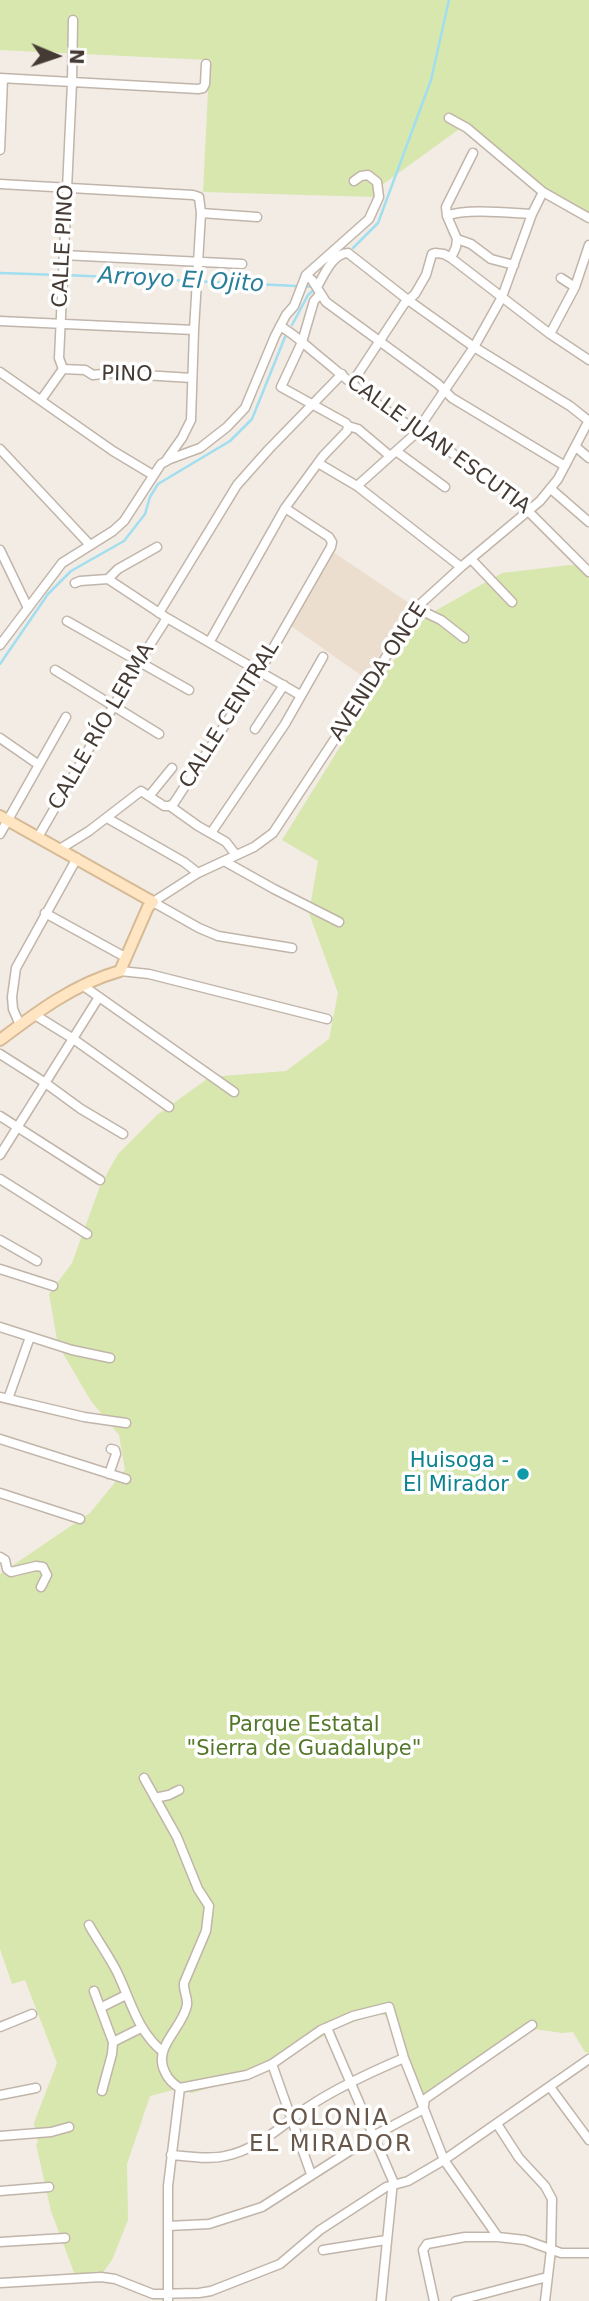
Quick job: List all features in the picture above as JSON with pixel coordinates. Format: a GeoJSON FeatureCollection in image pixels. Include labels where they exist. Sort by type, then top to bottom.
{"type":"FeatureCollection","features":[{"type":"Feature","properties":{"kind":"street","name":"CALLE PINO"},"geometry":{"type":"LineString","coordinates":[[63,369],[59,360],[60,323],[73,20]]}},
{"type":"Feature","properties":{"kind":"street"},"geometry":{"type":"LineString","coordinates":[[0,150],[2,79],[203,88],[206,64]]}},
{"type":"Feature","properties":{"kind":"street"},"geometry":{"type":"LineString","coordinates":[[449,118],[467,128],[543,192],[589,218]]}},
{"type":"Feature","properties":{"kind":"street"},"geometry":{"type":"LineString","coordinates":[[451,258],[457,239],[447,216],[447,202],[473,153]]}},
{"type":"Feature","properties":{"kind":"street"},"geometry":{"type":"LineString","coordinates":[[166,461],[200,448],[238,416],[249,400],[306,275],[373,214],[379,197],[377,182],[368,175],[358,177],[354,181]]}},
{"type":"Feature","properties":{"kind":"street"},"geometry":{"type":"LineString","coordinates":[[0,184],[67,190],[193,195],[200,197],[201,213],[190,425],[166,461],[153,475],[124,521],[62,563],[0,645]]}},
{"type":"Feature","properties":{"kind":"street"},"geometry":{"type":"LineString","coordinates":[[357,486],[418,430],[474,347],[502,298],[532,214],[543,192]]}},
{"type":"Feature","properties":{"kind":"street"},"geometry":{"type":"LineString","coordinates":[[447,216],[467,212],[532,214]]}},
{"type":"Feature","properties":{"kind":"street"},"geometry":{"type":"LineString","coordinates":[[201,213],[257,217]]}},
{"type":"Feature","properties":{"kind":"street"},"geometry":{"type":"LineString","coordinates":[[457,239],[471,244],[491,259],[514,265]]}},
{"type":"Feature","properties":{"kind":"street"},"geometry":{"type":"LineString","coordinates":[[550,334],[575,287],[589,245]]}},
{"type":"Feature","properties":{"kind":"street"},"geometry":{"type":"LineString","coordinates":[[352,383],[415,293],[426,275],[432,254],[438,252],[451,258],[550,334],[589,360]]}},
{"type":"Feature","properties":{"kind":"street"},"geometry":{"type":"LineString","coordinates":[[445,487],[358,429],[348,426],[346,422],[281,387],[302,342],[318,290],[335,258],[346,253],[474,347],[589,420]]}},
{"type":"Feature","properties":{"kind":"street"},"geometry":{"type":"LineString","coordinates":[[63,256],[242,264]]}},
{"type":"Feature","properties":{"kind":"street"},"geometry":{"type":"LineString","coordinates":[[306,275],[326,302],[463,405],[565,466]]}},
{"type":"Feature","properties":{"kind":"street"},"geometry":{"type":"LineString","coordinates":[[561,278],[575,287]]}},
{"type":"Feature","properties":{"kind":"street"},"geometry":{"type":"LineString","coordinates":[[0,321],[194,330]]}},
{"type":"Feature","properties":{"kind":"street","name":"CALLE JUAN ESCUTIA"},"geometry":{"type":"LineString","coordinates":[[280,327],[297,336],[352,383],[429,436],[529,512],[589,572]]}},
{"type":"Feature","properties":{"kind":"street"},"geometry":{"type":"LineString","coordinates":[[41,400],[63,369]]}},
{"type":"Feature","properties":{"kind":"street","name":"PINO"},"geometry":{"type":"LineString","coordinates":[[63,369],[85,370],[93,376],[111,373],[192,378]]}},
{"type":"Feature","properties":{"kind":"street"},"geometry":{"type":"LineString","coordinates":[[0,372],[113,451],[153,475]]}},
{"type":"Feature","properties":{"kind":"street","name":"CALLE RÍO LERMA"},"geometry":{"type":"LineString","coordinates":[[38,837],[237,485],[342,374]]}},
{"type":"Feature","properties":{"kind":"street","name":"AVENIDA ONCE"},"geometry":{"type":"LineString","coordinates":[[153,902],[198,873],[265,840],[279,827],[416,608],[461,567],[529,512],[551,489],[589,420]]}},
{"type":"Feature","properties":{"kind":"street"},"geometry":{"type":"LineString","coordinates":[[210,641],[285,508],[348,426]]}},
{"type":"Feature","properties":{"kind":"street"},"geometry":{"type":"LineString","coordinates":[[576,447],[589,458]]}},
{"type":"Feature","properties":{"kind":"street"},"geometry":{"type":"LineString","coordinates":[[0,449],[90,545]]}},
{"type":"Feature","properties":{"kind":"street"},"geometry":{"type":"LineString","coordinates":[[318,463],[357,486],[461,567]]}},
{"type":"Feature","properties":{"kind":"street"},"geometry":{"type":"LineString","coordinates":[[551,489],[589,522]]}},
{"type":"Feature","properties":{"kind":"street","name":"CALLE CENTRAL"},"geometry":{"type":"LineString","coordinates":[[60,849],[107,818],[137,792],[150,795],[164,806],[174,803],[260,671],[331,547],[329,537],[285,508]]}},
{"type":"Feature","properties":{"kind":"street"},"geometry":{"type":"LineString","coordinates":[[108,579],[118,569],[157,547]]}},
{"type":"Feature","properties":{"kind":"street"},"geometry":{"type":"LineString","coordinates":[[0,550],[27,608]]}},
{"type":"Feature","properties":{"kind":"street"},"geometry":{"type":"LineString","coordinates":[[471,559],[512,602]]}},
{"type":"Feature","properties":{"kind":"street"},"geometry":{"type":"LineString","coordinates":[[75,583],[108,579],[163,615],[300,695]]}},
{"type":"Feature","properties":{"kind":"street"},"geometry":{"type":"LineString","coordinates":[[416,608],[441,620],[464,638]]}},
{"type":"Feature","properties":{"kind":"street"},"geometry":{"type":"LineString","coordinates":[[67,621],[189,690]]}},
{"type":"Feature","properties":{"kind":"street"},"geometry":{"type":"LineString","coordinates":[[211,833],[285,724],[323,657]]}},
{"type":"Feature","properties":{"kind":"street"},"geometry":{"type":"LineString","coordinates":[[55,670],[159,734]]}},
{"type":"Feature","properties":{"kind":"street"},"geometry":{"type":"LineString","coordinates":[[255,729],[284,685]]}},
{"type":"Feature","properties":{"kind":"street"},"geometry":{"type":"LineString","coordinates":[[0,834],[4,818],[39,765],[66,717]]}},
{"type":"Feature","properties":{"kind":"street"},"geometry":{"type":"LineString","coordinates":[[0,738],[39,765]]}},
{"type":"Feature","properties":{"kind":"street"},"geometry":{"type":"LineString","coordinates":[[150,795],[172,768]]}},
{"type":"Feature","properties":{"kind":"street"},"geometry":{"type":"LineString","coordinates":[[170,806],[226,842],[236,855]]}},
{"type":"Feature","properties":{"kind":"street"},"geometry":{"type":"LineString","coordinates":[[4,818],[218,936],[292,948]]}},
{"type":"Feature","properties":{"kind":"street"},"geometry":{"type":"LineString","coordinates":[[107,818],[184,862],[198,873]]}},
{"type":"Feature","properties":{"kind":"street"},"geometry":{"type":"LineString","coordinates":[[20,1025],[13,1009],[14,976],[20,959],[77,858]]}},
{"type":"Feature","properties":{"kind":"street"},"geometry":{"type":"LineString","coordinates":[[224,861],[339,922]]}},
{"type":"Feature","properties":{"kind":"street"},"geometry":{"type":"LineString","coordinates":[[120,971],[148,907],[153,902]]}},
{"type":"Feature","properties":{"kind":"street"},"geometry":{"type":"LineString","coordinates":[[45,913],[125,957]]}},
{"type":"Feature","properties":{"kind":"street"},"geometry":{"type":"LineString","coordinates":[[0,1041],[63,995],[120,971],[149,974],[327,1019]]}},
{"type":"Feature","properties":{"kind":"street"},"geometry":{"type":"LineString","coordinates":[[82,985],[234,1092]]}},
{"type":"Feature","properties":{"kind":"street"},"geometry":{"type":"LineString","coordinates":[[0,1155],[99,997]]}},
{"type":"Feature","properties":{"kind":"street"},"geometry":{"type":"LineString","coordinates":[[35,1015],[169,1107]]}},
{"type":"Feature","properties":{"kind":"street"},"geometry":{"type":"LineString","coordinates":[[0,1054],[123,1134]]}},
{"type":"Feature","properties":{"kind":"street"},"geometry":{"type":"LineString","coordinates":[[0,1116],[100,1180]]}},
{"type":"Feature","properties":{"kind":"street"},"geometry":{"type":"LineString","coordinates":[[0,1179],[87,1234]]}},
{"type":"Feature","properties":{"kind":"street"},"geometry":{"type":"LineString","coordinates":[[0,1240],[37,1261]]}},
{"type":"Feature","properties":{"kind":"street"},"geometry":{"type":"LineString","coordinates":[[0,1269],[53,1286]]}},
{"type":"Feature","properties":{"kind":"street"},"geometry":{"type":"LineString","coordinates":[[0,1327],[72,1350],[110,1358]]}},
{"type":"Feature","properties":{"kind":"street"},"geometry":{"type":"LineString","coordinates":[[30,1337],[4,1398],[84,1417],[126,1423]]}},
{"type":"Feature","properties":{"kind":"street"},"geometry":{"type":"LineString","coordinates":[[0,1439],[125,1479]]}},
{"type":"Feature","properties":{"kind":"street"},"geometry":{"type":"LineString","coordinates":[[109,1474],[116,1454],[115,1450],[111,1449]]}},
{"type":"Feature","properties":{"kind":"street"},"geometry":{"type":"LineString","coordinates":[[0,1493],[80,1519]]}},
{"type":"Feature","properties":{"kind":"street"},"geometry":{"type":"LineString","coordinates":[[0,1557],[11,1572],[43,1567],[47,1575],[41,1587]]}},
{"type":"Feature","properties":{"kind":"street"},"geometry":{"type":"LineString","coordinates":[[144,1778],[177,1837],[198,1889],[209,1906],[205,1931],[184,1983],[187,2005],[163,2052],[162,2063],[169,2080],[180,2088],[247,2075],[272,2064],[316,2033],[353,2016],[389,2007],[404,2058],[444,2160],[498,2237]]}},
{"type":"Feature","properties":{"kind":"street"},"geometry":{"type":"LineString","coordinates":[[155,1798],[169,1796],[179,1790]]}},
{"type":"Feature","properties":{"kind":"street"},"geometry":{"type":"LineString","coordinates":[[89,1925],[117,1972],[141,2028],[163,2052]]}},
{"type":"Feature","properties":{"kind":"street"},"geometry":{"type":"LineString","coordinates":[[94,1992],[102,2007],[113,2042],[102,2091]]}},
{"type":"Feature","properties":{"kind":"street"},"geometry":{"type":"LineString","coordinates":[[102,2007],[126,1995]]}},
{"type":"Feature","properties":{"kind":"street"},"geometry":{"type":"LineString","coordinates":[[0,2027],[33,2014]]}},
{"type":"Feature","properties":{"kind":"street"},"geometry":{"type":"LineString","coordinates":[[424,2109],[425,2099],[532,2025]]}},
{"type":"Feature","properties":{"kind":"street"},"geometry":{"type":"LineString","coordinates":[[113,2042],[141,2028]]}},
{"type":"Feature","properties":{"kind":"street"},"geometry":{"type":"LineString","coordinates":[[327,2028],[393,2185],[381,2301]]}},
{"type":"Feature","properties":{"kind":"street"},"geometry":{"type":"LineString","coordinates":[[171,2155],[225,2156],[238,2152],[272,2134],[351,2081],[404,2058]]}},
{"type":"Feature","properties":{"kind":"street"},"geometry":{"type":"LineString","coordinates":[[0,2283],[101,2277],[115,2279],[168,2298],[211,2291],[280,2264],[320,2230],[393,2185],[408,2182],[444,2160],[589,2059]]}},
{"type":"Feature","properties":{"kind":"street"},"geometry":{"type":"LineString","coordinates":[[272,2064],[311,2174]]}},
{"type":"Feature","properties":{"kind":"street"},"geometry":{"type":"LineString","coordinates":[[550,2087],[589,2140]]}},
{"type":"Feature","properties":{"kind":"street"},"geometry":{"type":"LineString","coordinates":[[0,2095],[36,2088]]}},
{"type":"Feature","properties":{"kind":"street"},"geometry":{"type":"LineString","coordinates":[[168,2298],[168,2186],[180,2088]]}},
{"type":"Feature","properties":{"kind":"street"},"geometry":{"type":"LineString","coordinates":[[168,2226],[209,2224],[248,2213],[278,2197],[373,2136],[424,2109]]}},
{"type":"Feature","properties":{"kind":"street"},"geometry":{"type":"LineString","coordinates":[[498,2124],[519,2158],[550,2192],[553,2204],[551,2250],[545,2301]]}},
{"type":"Feature","properties":{"kind":"street"},"geometry":{"type":"LineString","coordinates":[[0,2136],[51,2132],[69,2127]]}},
{"type":"Feature","properties":{"kind":"street"},"geometry":{"type":"LineString","coordinates":[[0,2191],[49,2187]]}},
{"type":"Feature","properties":{"kind":"street"},"geometry":{"type":"LineString","coordinates":[[434,2301],[424,2246],[466,2237],[498,2237],[525,2240],[561,2253],[589,2253]]}},
{"type":"Feature","properties":{"kind":"street"},"geometry":{"type":"LineString","coordinates":[[0,2242],[65,2238]]}},
{"type":"Feature","properties":{"kind":"street"},"geometry":{"type":"LineString","coordinates":[[323,2249],[386,2241]]}},
{"type":"Feature","properties":{"kind":"street"},"geometry":{"type":"LineString","coordinates":[[456,2301],[547,2277]]}},
{"type":"Feature","properties":{"kind":"shaded area"},"geometry":{"type":"Polygon","coordinates":[[[333,552],[412,605],[365,678],[291,626],[333,552]]]}},
{"type":"Feature","properties":{"kind":"green space"},"geometry":{"type":"Polygon","coordinates":[[[0,0],[589,0],[589,219],[543,190],[462,127],[382,185],[375,197],[203,192],[208,60],[0,50],[0,0]]]}},
{"type":"Feature","properties":{"kind":"green space","name":"Parque Estatal \"Sierra de Guadalupe\""},"geometry":{"type":"Polygon","coordinates":[[[570,565],[589,567],[589,2053],[585,2052],[573,2032],[534,2029],[423,2097],[399,2029],[392,2017],[379,2014],[341,2026],[260,2073],[192,2093],[177,2089],[150,2096],[127,2164],[128,2220],[112,2260],[101,2275],[97,2271],[76,2278],[51,2211],[34,2123],[57,2063],[25,1980],[12,1984],[0,1949],[0,1574],[90,1513],[125,1470],[119,1435],[91,1401],[58,1345],[49,1294],[72,1263],[100,1186],[118,1154],[157,1115],[210,1077],[286,1071],[329,1039],[338,993],[309,913],[318,861],[282,840],[419,620],[502,573],[570,565]]]}},
{"type":"Feature","properties":{"kind":"waterway","name":"Arroyo El Ojito"},"geometry":{"type":"LineString","coordinates":[[353,248],[378,223],[431,80],[449,0]]}},
{"type":"Feature","properties":{"kind":"waterway","name":"Arroyo El Ojito"},"geometry":{"type":"LineString","coordinates":[[0,273],[60,275]]}},
{"type":"Feature","properties":{"kind":"waterway","name":"Arroyo El Ojito"},"geometry":{"type":"LineString","coordinates":[[66,275],[317,287],[308,295],[292,325]]}},
{"type":"Feature","properties":{"kind":"waterway","name":"Arroyo El Ojito"},"geometry":{"type":"LineString","coordinates":[[0,664],[48,594],[71,571],[124,541],[145,514],[150,497],[158,484],[230,441],[252,419],[285,337]]}},
{"type":"Feature","properties":{"kind":"place","name":"Huisoga - El Mirador"},"geometry":{"type":"Point","coordinates":[523,1474]}},
{"type":"Feature","properties":{"kind":"district","name":"COLONIA EL MIRADOR"},"geometry":{"type":"Point","coordinates":[331,2132]}}]}
